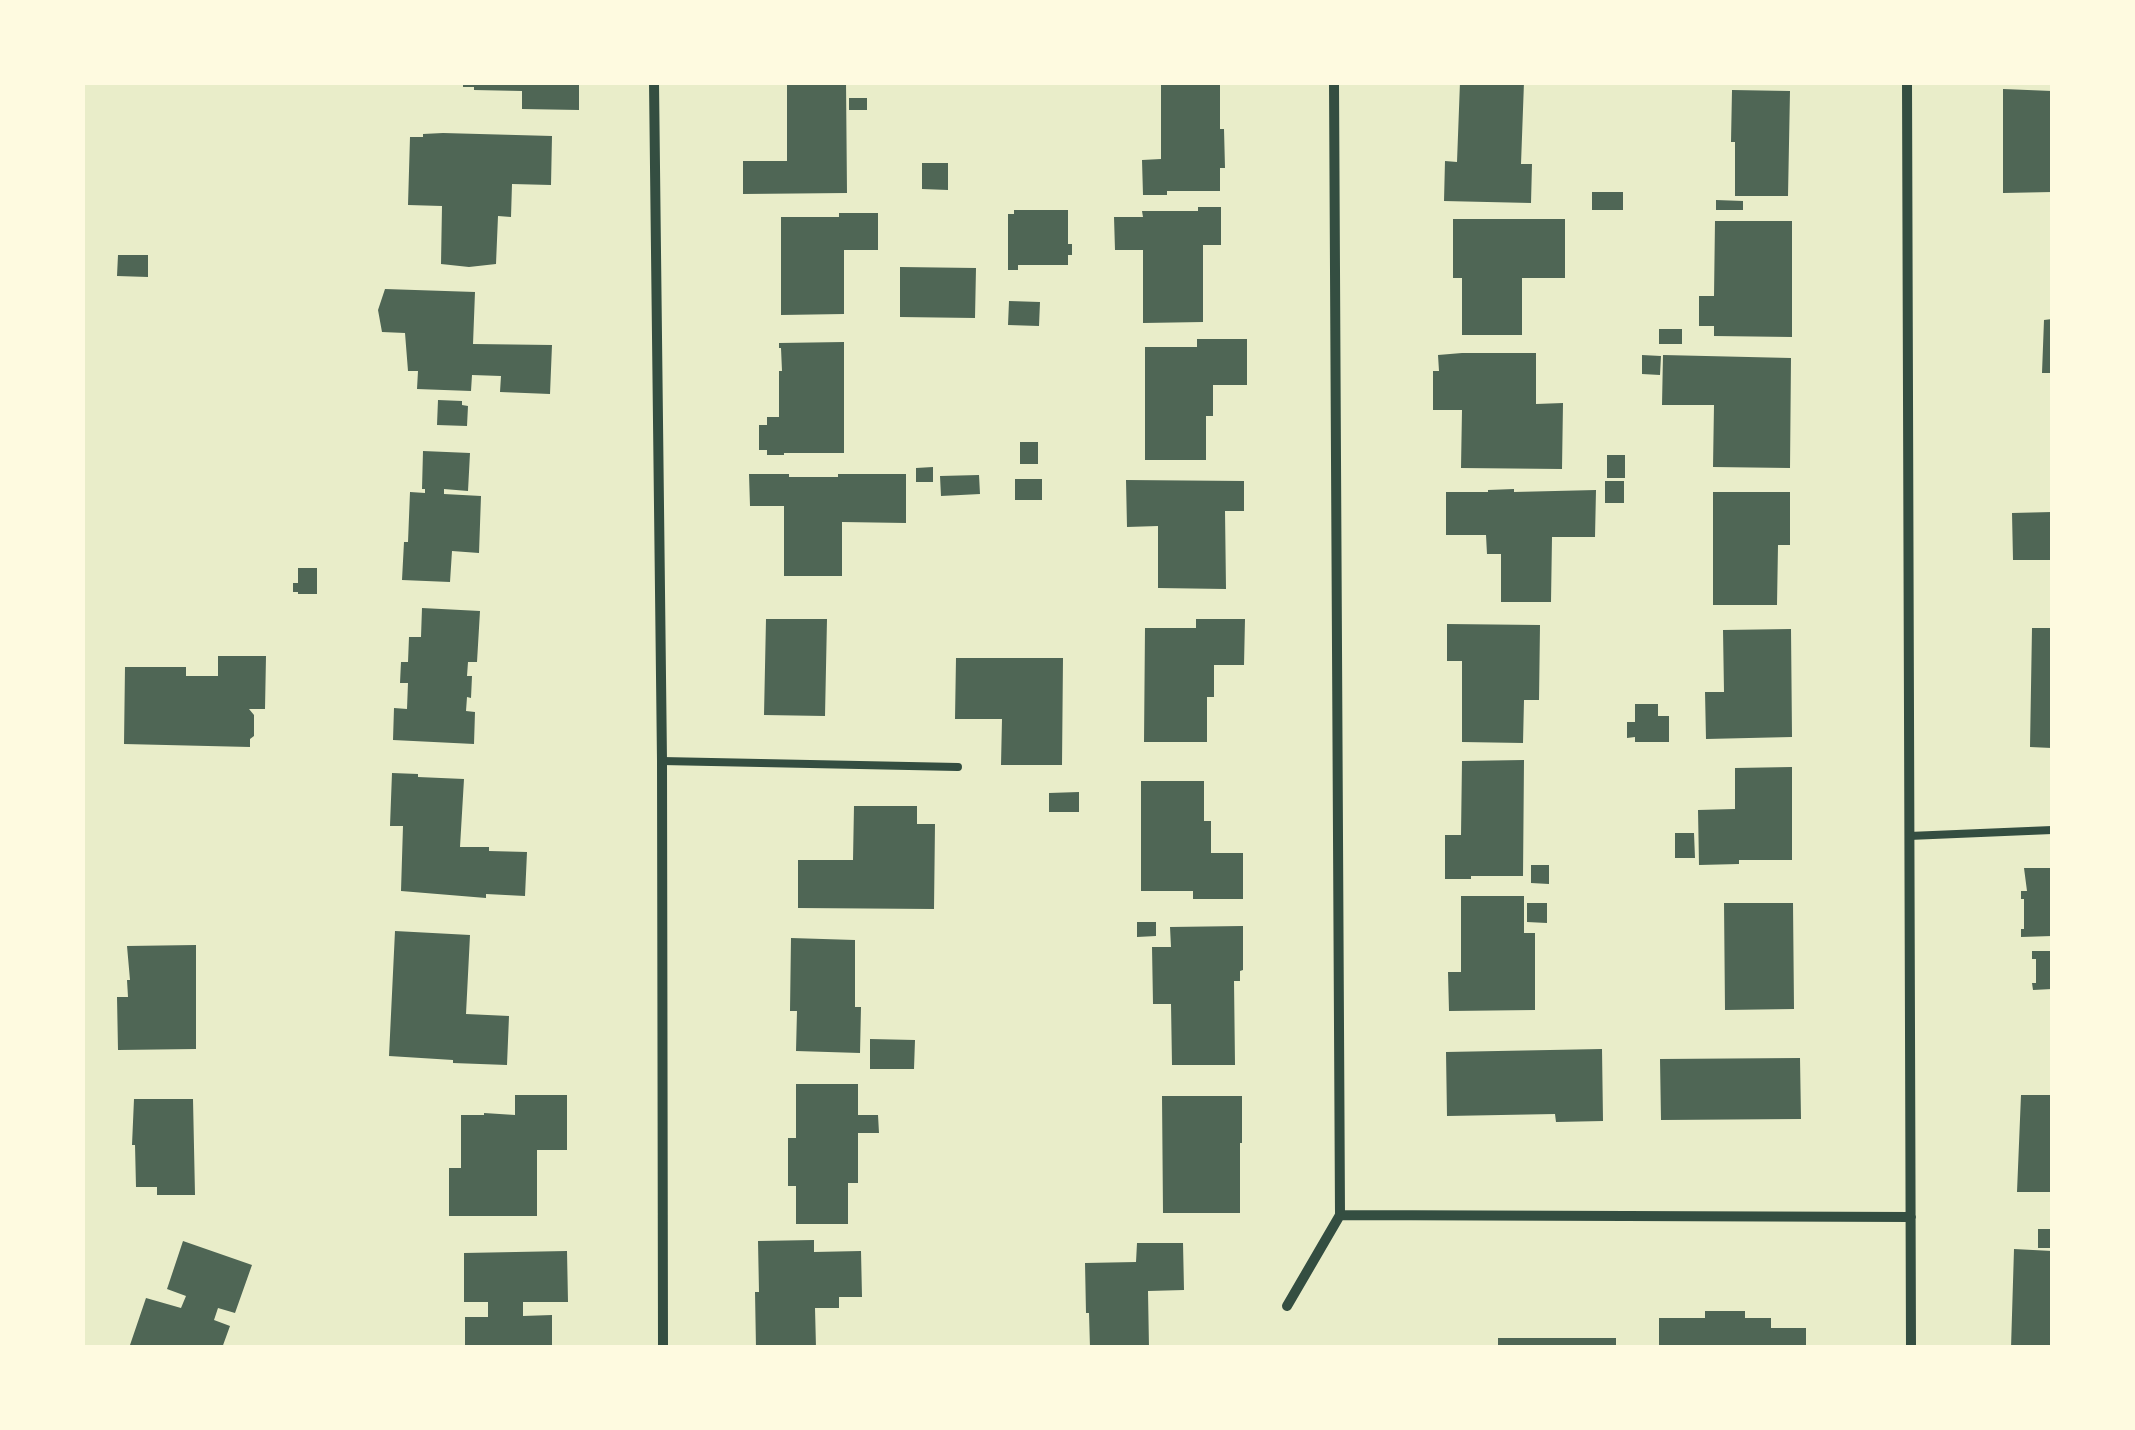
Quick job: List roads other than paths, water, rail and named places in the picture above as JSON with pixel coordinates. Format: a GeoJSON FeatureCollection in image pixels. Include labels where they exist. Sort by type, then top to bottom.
{"type":"FeatureCollection","features":[{"type":"Feature","properties":{"kind":"street"},"geometry":{"type":"LineString","coordinates":[[654,82],[662,761],[663,1348]]}},
{"type":"Feature","properties":{"kind":"street"},"geometry":{"type":"LineString","coordinates":[[1287,1306],[1340,1215],[1334,82]]}},
{"type":"Feature","properties":{"kind":"street"},"geometry":{"type":"LineString","coordinates":[[1906,82],[1911,1348]]}},
{"type":"Feature","properties":{"kind":"street"},"geometry":{"type":"LineString","coordinates":[[1340,1215],[1911,1218]]}},
{"type":"Feature","properties":{"kind":"lane"},"geometry":{"type":"LineString","coordinates":[[662,761],[958,767]]}},
{"type":"Feature","properties":{"kind":"lane"},"geometry":{"type":"LineString","coordinates":[[1909,836],[2052,830]]}}]}
